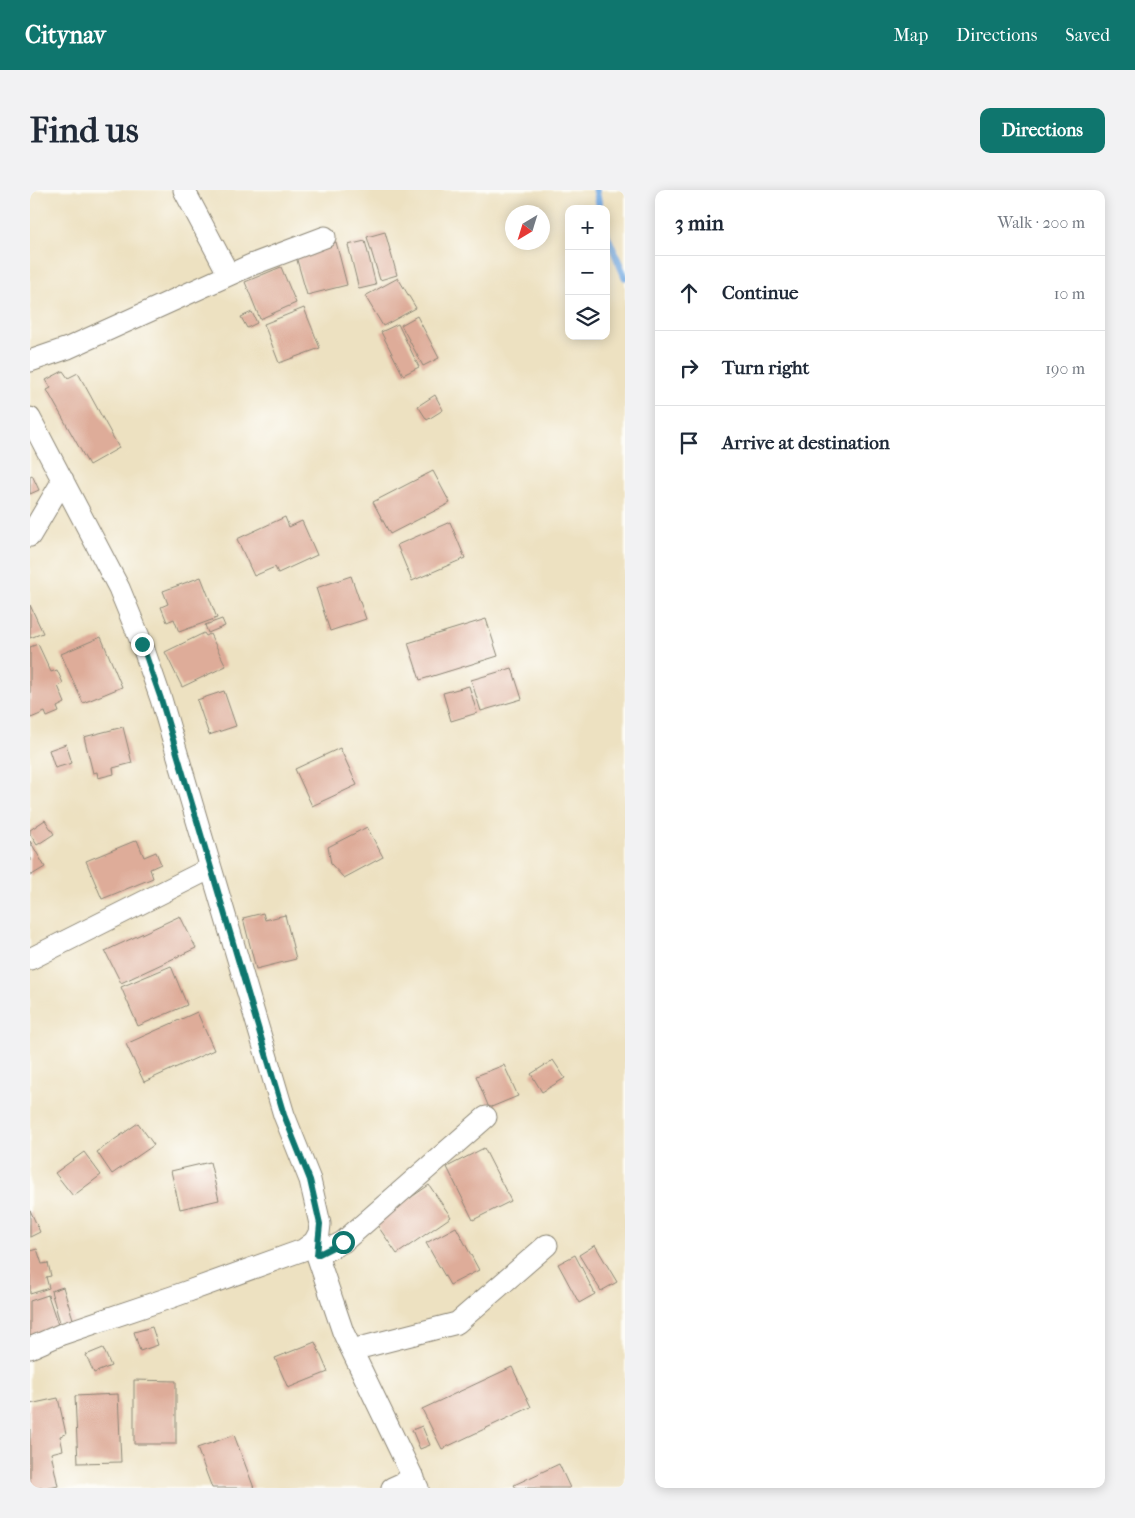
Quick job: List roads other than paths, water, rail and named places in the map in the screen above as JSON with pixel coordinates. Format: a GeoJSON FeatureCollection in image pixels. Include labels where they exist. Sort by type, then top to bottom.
{"type":"FeatureCollection","features":[{"type":"Feature","properties":{"kind":"street"},"geometry":{"type":"LineString","coordinates":[[184,190],[229,275]]}},
{"type":"Feature","properties":{"kind":"street"},"geometry":{"type":"LineString","coordinates":[[30,361],[68,348],[251,265],[325,236]]}},
{"type":"Feature","properties":{"kind":"street"},"geometry":{"type":"LineString","coordinates":[[30,418],[119,588],[142,644],[161,699],[284,1115],[310,1180],[320,1224],[317,1255],[343,1332],[416,1483],[392,1488]]}},
{"type":"Feature","properties":{"kind":"street"},"geometry":{"type":"LineString","coordinates":[[30,536],[62,480]]}},
{"type":"Feature","properties":{"kind":"street"},"geometry":{"type":"LineString","coordinates":[[30,958],[211,868]]}},
{"type":"Feature","properties":{"kind":"street"},"geometry":{"type":"LineString","coordinates":[[317,1255],[343,1242],[486,1117]]}},
{"type":"Feature","properties":{"kind":"street"},"geometry":{"type":"LineString","coordinates":[[30,1348],[62,1334],[303,1250],[314,1242],[319,1234]]}},
{"type":"Feature","properties":{"kind":"street"},"geometry":{"type":"LineString","coordinates":[[328,1288],[343,1242]]}},
{"type":"Feature","properties":{"kind":"street"},"geometry":{"type":"LineString","coordinates":[[352,1350],[457,1323],[547,1245]]}},
{"type":"Feature","properties":{"kind":"waterway"},"geometry":{"type":"LineString","coordinates":[[596,190],[599,205]]}},
{"type":"Feature","properties":{"kind":"waterway"},"geometry":{"type":"LineString","coordinates":[[610,242],[625,277]]}}]}
